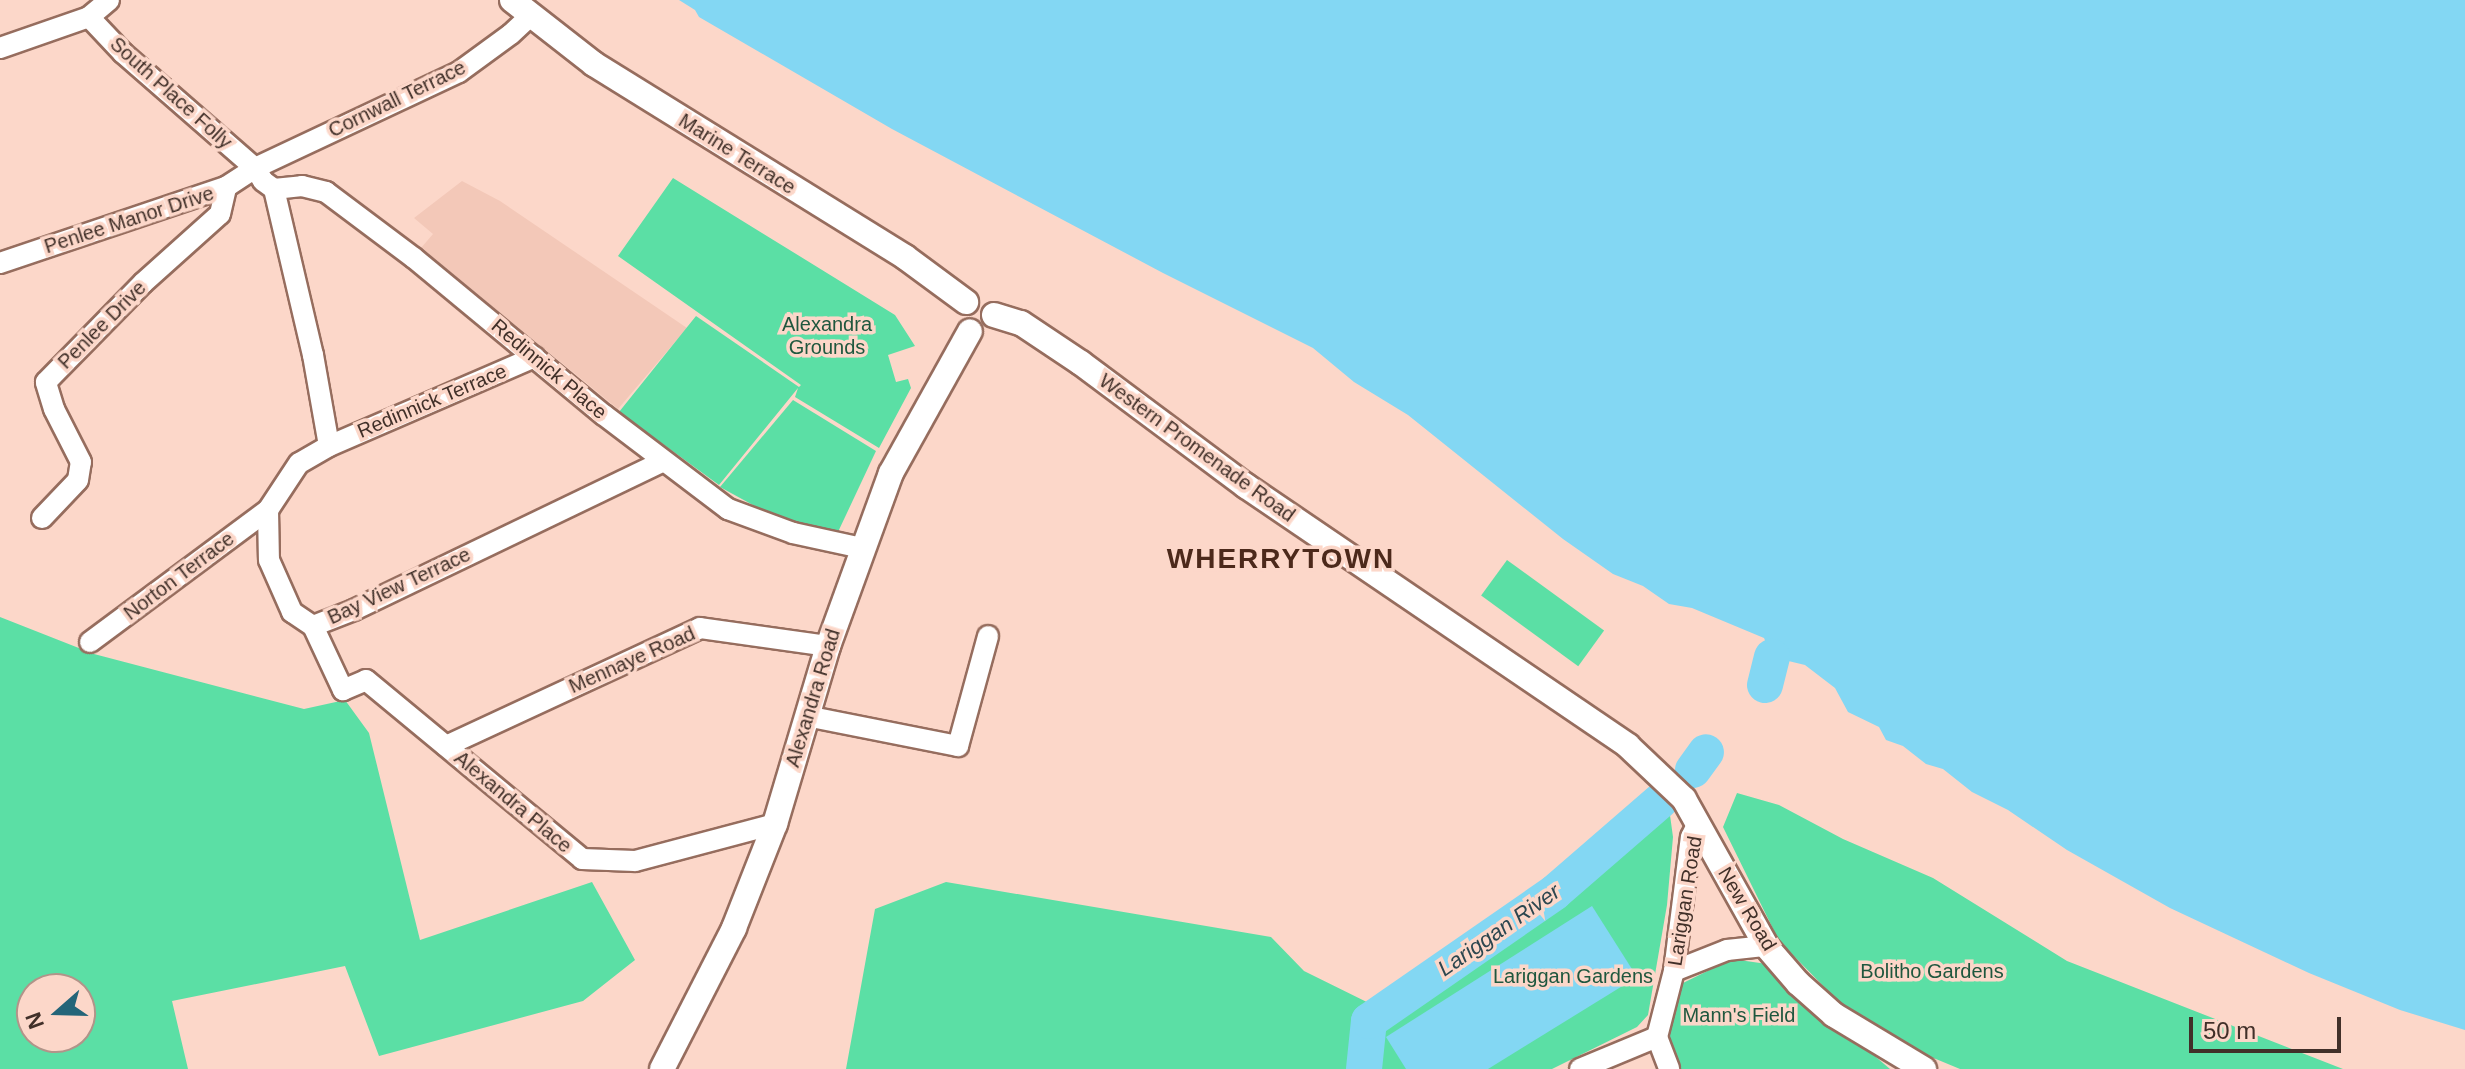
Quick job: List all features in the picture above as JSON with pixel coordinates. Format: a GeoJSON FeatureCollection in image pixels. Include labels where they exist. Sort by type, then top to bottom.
{"type":"FeatureCollection","features":[{"type":"Feature","properties":{"kind":"street"},"geometry":{"type":"LineString","coordinates":[[0,48],[89,17],[109,0]]}},
{"type":"Feature","properties":{"kind":"street","name":"Cornwall Terrace"},"geometry":{"type":"LineString","coordinates":[[255,168],[459,72],[511,34],[521,8]]}},
{"type":"Feature","properties":{"kind":"street","name":"Marine Terrace"},"geometry":{"type":"LineString","coordinates":[[521,8],[594,64],[905,257],[966,302]]}},
{"type":"Feature","properties":{"kind":"street","name":"South Place Folly"},"geometry":{"type":"LineString","coordinates":[[89,17],[123,53],[255,168]]}},
{"type":"Feature","properties":{"kind":"street"},"geometry":{"type":"LineString","coordinates":[[255,168],[274,189],[313,355],[329,446],[299,463],[268,510]]}},
{"type":"Feature","properties":{"kind":"street","name":"Penlee Manor Drive"},"geometry":{"type":"LineString","coordinates":[[0,263],[226,187],[255,168]]}},
{"type":"Feature","properties":{"kind":"street","name":"Redinnick Place"},"geometry":{"type":"LineString","coordinates":[[274,189],[302,186],[326,192],[414,258],[663,461],[728,509],[793,533],[862,548]]}},
{"type":"Feature","properties":{"kind":"street","name":"Penlee Drive"},"geometry":{"type":"LineString","coordinates":[[42,518],[78,480],[81,462],[54,409],[46,382],[143,283],[220,214],[226,187]]}},
{"type":"Feature","properties":{"kind":"street"},"geometry":{"type":"LineString","coordinates":[[983,299],[992,307],[994,315],[988,329],[970,331],[960,317],[966,302],[983,299]]}},
{"type":"Feature","properties":{"kind":"street","name":"Western Promenade Road"},"geometry":{"type":"LineString","coordinates":[[994,315],[1021,323],[1081,363],[1246,486],[1628,746],[1684,799],[1698,823]]}},
{"type":"Feature","properties":{"kind":"street","name":"Alexandra Road"},"geometry":{"type":"LineString","coordinates":[[662,1069],[734,928],[775,824],[828,646],[891,473],[970,331]]}},
{"type":"Feature","properties":{"kind":"street","name":"Redinnick Terrace"},"geometry":{"type":"LineString","coordinates":[[329,446],[535,357]]}},
{"type":"Feature","properties":{"kind":"street","name":"Bay View Terrace"},"geometry":{"type":"LineString","coordinates":[[268,510],[269,560],[277,585],[292,612],[313,626],[354,610],[663,461]]}},
{"type":"Feature","properties":{"kind":"street","name":"Norton Terrace"},"geometry":{"type":"LineString","coordinates":[[90,642],[268,510]]}},
{"type":"Feature","properties":{"kind":"street","name":"Alexandra Place"},"geometry":{"type":"LineString","coordinates":[[313,626],[343,690],[366,680],[582,859],[635,861],[775,824]]}},
{"type":"Feature","properties":{"kind":"street","name":"Mennaye Road"},"geometry":{"type":"LineString","coordinates":[[446,746],[700,628],[828,646]]}},
{"type":"Feature","properties":{"kind":"street"},"geometry":{"type":"LineString","coordinates":[[806,716],[958,746],[988,636]]}},
{"type":"Feature","properties":{"kind":"street","name":"New Road"},"geometry":{"type":"LineString","coordinates":[[1698,823],[1766,946],[1798,983],[1834,1015],[1890,1052],[1924,1069]]}},
{"type":"Feature","properties":{"kind":"street","name":"Lariggan Road"},"geometry":{"type":"LineString","coordinates":[[1657,1037],[1674,971],[1689,850],[1698,823]]}},
{"type":"Feature","properties":{"kind":"street"},"geometry":{"type":"LineString","coordinates":[[1674,971],[1727,950],[1766,946]]}},
{"type":"Feature","properties":{"kind":"street"},"geometry":{"type":"LineString","coordinates":[[1580,1069],[1657,1037],[1669,1069]]}},
{"type":"Feature","properties":{"kind":"shaded area"},"geometry":{"type":"Polygon","coordinates":[[[462,181],[500,201],[687,328],[618,409],[421,248],[433,234],[414,218],[462,181]]]}},
{"type":"Feature","properties":{"kind":"green space","name":"Alexandra Grounds"},"geometry":{"type":"Polygon","coordinates":[[[673,178],[895,315],[915,346],[888,355],[896,382],[908,379],[911,388],[879,448],[795,397],[798,388],[719,485],[619,412],[696,316],[799,387],[801,385],[618,256],[673,178]]]}},
{"type":"Feature","properties":{"kind":"green space"},"geometry":{"type":"Polygon","coordinates":[[[793,400],[876,451],[838,532],[793,527],[720,487],[793,400]]]}},
{"type":"Feature","properties":{"kind":"green space"},"geometry":{"type":"Polygon","coordinates":[[[1507,560],[1604,631],[1578,666],[1481,596],[1507,560]]]}},
{"type":"Feature","properties":{"kind":"green space"},"geometry":{"type":"Polygon","coordinates":[[[0,617],[94,654],[304,709],[345,700],[369,733],[420,940],[592,882],[635,960],[583,1001],[379,1056],[345,966],[172,1001],[188,1069],[0,1069],[0,617]]]}},
{"type":"Feature","properties":{"kind":"green space","name":"Bolitho Gardens"},"geometry":{"type":"Polygon","coordinates":[[[1737,793],[1779,805],[1843,839],[1933,878],[2067,961],[2343,1069],[1960,1069],[1895,1042],[1843,1006],[1779,941],[1723,827],[1737,793]]]}},
{"type":"Feature","properties":{"kind":"green space","name":"Lariggan Gardens"},"geometry":{"type":"Polygon","coordinates":[[[1670,815],[1673,837],[1667,905],[1648,1015],[1637,1027],[1552,1069],[846,1069],[875,909],[946,882],[1271,937],[1304,971],[1387,1012],[1557,895],[1639,829],[1670,815]]]}},
{"type":"Feature","properties":{"kind":"green space","name":"Mann's Field"},"geometry":{"type":"Polygon","coordinates":[[[1732,959],[1767,964],[1890,1069],[1678,1069],[1664,1034],[1683,983],[1732,959]]]}},
{"type":"Feature","properties":{"kind":"water"},"geometry":{"type":"Polygon","coordinates":[[[679,0],[2465,0],[2465,1030],[2400,1010],[2309,973],[2170,908],[2067,850],[2008,810],[1972,792],[1943,769],[1926,764],[1903,746],[1886,740],[1879,727],[1848,712],[1835,688],[1805,665],[1772,657],[1764,638],[1692,608],[1669,604],[1643,586],[1613,574],[1563,539],[1408,415],[1354,382],[1313,348],[1163,273],[892,129],[699,17],[695,10],[679,0]]]}},
{"type":"Feature","properties":{"kind":"water"},"geometry":{"type":"Polygon","coordinates":[[[1592,906],[1637,977],[1488,1069],[1406,1069],[1386,1037],[1592,906]]]}},
{"type":"Feature","properties":{"kind":"waterway","name":"Lariggan River"},"geometry":{"type":"LineString","coordinates":[[1765,685],[1772,657]]}},
{"type":"Feature","properties":{"kind":"waterway","name":"Lariggan River"},"geometry":{"type":"LineString","coordinates":[[1693,770],[1706,752]]}},
{"type":"Feature","properties":{"kind":"waterway","name":"Lariggan River"},"geometry":{"type":"LineString","coordinates":[[1364,1069],[1369,1021],[1555,892],[1660,801]]}},
{"type":"Feature","properties":{"kind":"district","name":"WHERRYTOWN"},"geometry":{"type":"Point","coordinates":[1281,559]}}]}
